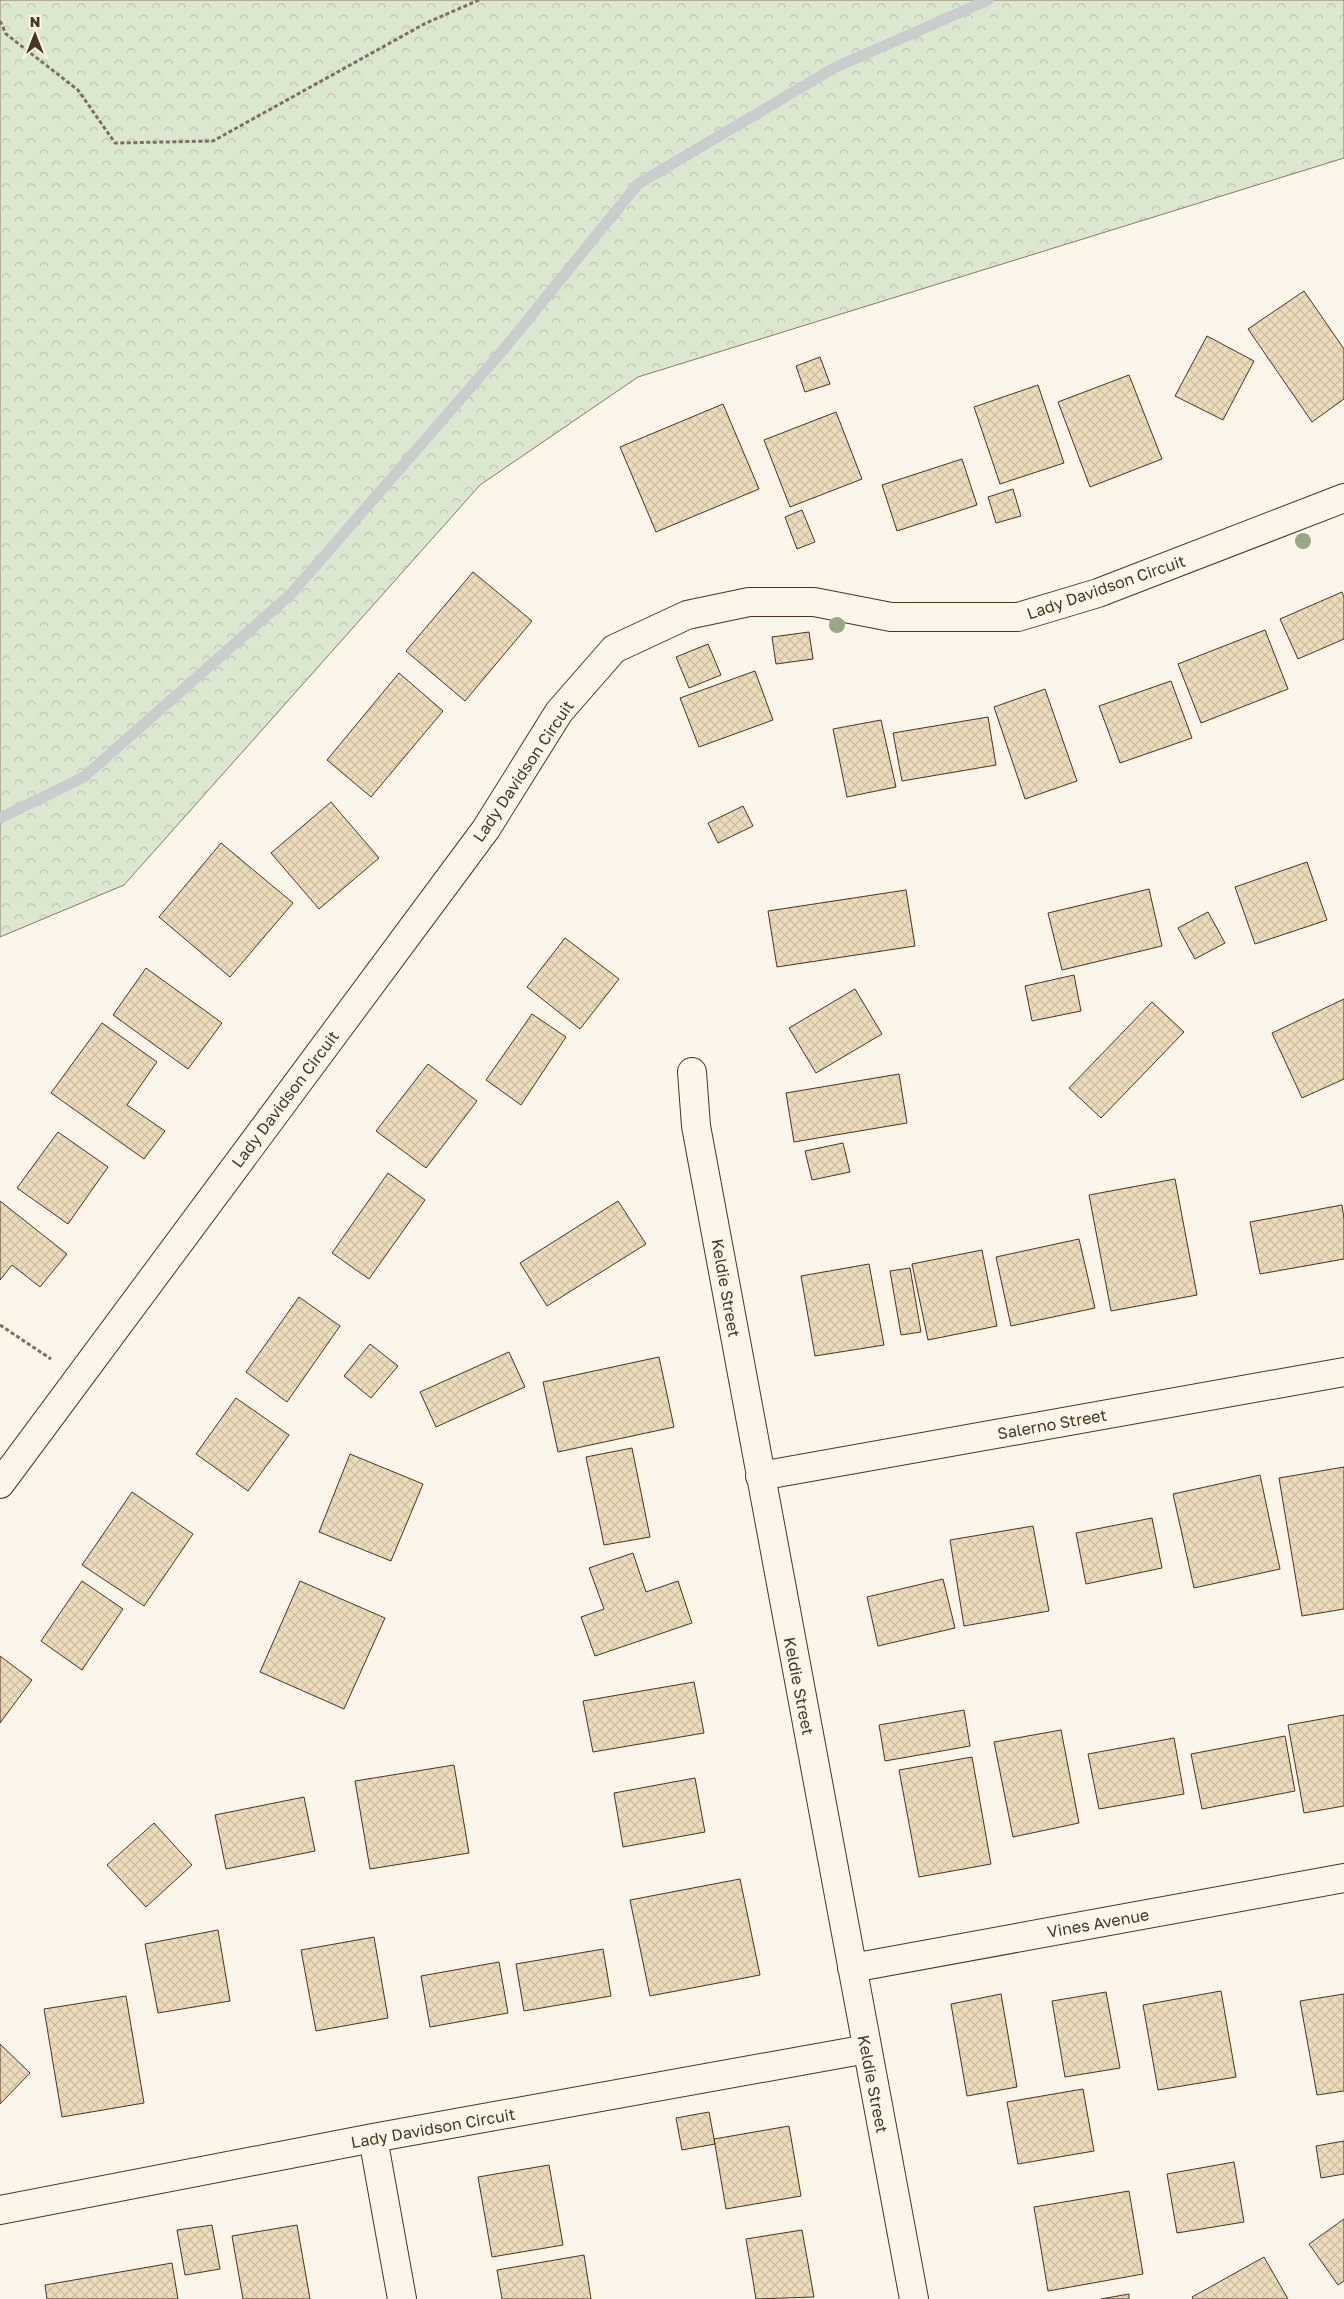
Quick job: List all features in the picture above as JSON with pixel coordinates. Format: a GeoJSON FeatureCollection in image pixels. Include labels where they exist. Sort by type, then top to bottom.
{"type":"FeatureCollection","features":[{"type":"Feature","properties":{"kind":"street","name":"Lady Davidson Circuit"},"geometry":{"type":"LineString","coordinates":[[0,1484],[486,829],[559,712],[614,649],[687,615],[749,602],[814,602],[891,617],[1018,617],[1098,593],[1344,498]]}},
{"type":"Feature","properties":{"kind":"street","name":"Keldie Street"},"geometry":{"type":"LineString","coordinates":[[692,1072],[696,1126],[914,2299]]}},
{"type":"Feature","properties":{"kind":"street","name":"Salerno Street"},"geometry":{"type":"LineString","coordinates":[[760,1476],[1344,1372]]}},
{"type":"Feature","properties":{"kind":"street","name":"Vines Avenue"},"geometry":{"type":"LineString","coordinates":[[852,1968],[1344,1878]]}},
{"type":"Feature","properties":{"kind":"street","name":"Lady Davidson Circuit"},"geometry":{"type":"LineString","coordinates":[[0,2210],[373,2138],[867,2049]]}},
{"type":"Feature","properties":{"kind":"street"},"geometry":{"type":"LineString","coordinates":[[373,2138],[402,2299]]}},
{"type":"Feature","properties":{"kind":"path"},"geometry":{"type":"LineString","coordinates":[[0,21],[6,34],[78,90],[115,143],[213,141],[426,23],[479,0]]}},
{"type":"Feature","properties":{"kind":"path"},"geometry":{"type":"LineString","coordinates":[[0,1325],[38,1350]]}},
{"type":"Feature","properties":{"kind":"green space"},"geometry":{"type":"Polygon","coordinates":[[[0,0],[1344,0],[1344,158],[638,377],[480,485],[124,885],[0,937],[0,0]]]}},
{"type":"Feature","properties":{"kind":"building"},"geometry":{"type":"Polygon","coordinates":[[[1304,291],[1344,349],[1344,399],[1312,422],[1248,329],[1304,291]]]}},
{"type":"Feature","properties":{"kind":"building"},"geometry":{"type":"Polygon","coordinates":[[[1207,336],[1254,361],[1223,420],[1175,396],[1207,336]]]}},
{"type":"Feature","properties":{"kind":"building"},"geometry":{"type":"Polygon","coordinates":[[[820,357],[830,384],[805,392],[796,366],[820,357]]]}},
{"type":"Feature","properties":{"kind":"building"},"geometry":{"type":"Polygon","coordinates":[[[1129,375],[1162,459],[1090,487],[1058,402],[1129,375]]]}},
{"type":"Feature","properties":{"kind":"building"},"geometry":{"type":"Polygon","coordinates":[[[1038,385],[1064,463],[1000,484],[974,407],[1038,385]]]}},
{"type":"Feature","properties":{"kind":"building"},"geometry":{"type":"Polygon","coordinates":[[[723,404],[759,489],[656,532],[620,447],[723,404]]]}},
{"type":"Feature","properties":{"kind":"building"},"geometry":{"type":"Polygon","coordinates":[[[836,412],[862,479],[790,507],[764,440],[836,412]]]}},
{"type":"Feature","properties":{"kind":"building"},"geometry":{"type":"Polygon","coordinates":[[[962,459],[977,505],[897,531],[882,485],[962,459]]]}},
{"type":"Feature","properties":{"kind":"building"},"geometry":{"type":"Polygon","coordinates":[[[1013,489],[1021,516],[996,523],[988,497],[1013,489]]]}},
{"type":"Feature","properties":{"kind":"building"},"geometry":{"type":"Polygon","coordinates":[[[802,510],[815,542],[797,549],[785,517],[802,510]]]}},
{"type":"Feature","properties":{"kind":"building"},"geometry":{"type":"Polygon","coordinates":[[[473,572],[532,621],[465,701],[406,651],[473,572]]]}},
{"type":"Feature","properties":{"kind":"building"},"geometry":{"type":"Polygon","coordinates":[[[1342,592],[1344,597],[1344,639],[1298,659],[1280,619],[1342,592]]]}},
{"type":"Feature","properties":{"kind":"building"},"geometry":{"type":"Polygon","coordinates":[[[1265,630],[1288,689],[1201,723],[1178,664],[1265,630]]]}},
{"type":"Feature","properties":{"kind":"building"},"geometry":{"type":"Polygon","coordinates":[[[809,632],[813,659],[776,664],[772,637],[809,632]]]}},
{"type":"Feature","properties":{"kind":"building"},"geometry":{"type":"Polygon","coordinates":[[[708,644],[721,675],[689,688],[676,657],[708,644]]]}},
{"type":"Feature","properties":{"kind":"building"},"geometry":{"type":"Polygon","coordinates":[[[755,671],[773,720],[699,747],[680,698],[755,671]]]}},
{"type":"Feature","properties":{"kind":"building"},"geometry":{"type":"Polygon","coordinates":[[[399,673],[443,711],[371,797],[327,760],[399,673]]]}},
{"type":"Feature","properties":{"kind":"building"},"geometry":{"type":"Polygon","coordinates":[[[1171,681],[1192,738],[1120,763],[1099,706],[1171,681]]]}},
{"type":"Feature","properties":{"kind":"building"},"geometry":{"type":"Polygon","coordinates":[[[1045,689],[1077,781],[1025,799],[994,707],[1045,689]]]}},
{"type":"Feature","properties":{"kind":"building"},"geometry":{"type":"Polygon","coordinates":[[[988,717],[996,765],[902,781],[893,733],[988,717]]]}},
{"type":"Feature","properties":{"kind":"building"},"geometry":{"type":"Polygon","coordinates":[[[881,720],[896,787],[847,797],[833,729],[881,720]]]}},
{"type":"Feature","properties":{"kind":"building"},"geometry":{"type":"Polygon","coordinates":[[[331,802],[379,858],[319,909],[271,853],[331,802]]]}},
{"type":"Feature","properties":{"kind":"building"},"geometry":{"type":"Polygon","coordinates":[[[743,806],[753,826],[718,843],[708,823],[743,806]]]}},
{"type":"Feature","properties":{"kind":"building"},"geometry":{"type":"Polygon","coordinates":[[[221,843],[293,903],[230,977],[159,917],[221,843]]]}},
{"type":"Feature","properties":{"kind":"building"},"geometry":{"type":"Polygon","coordinates":[[[1307,862],[1327,920],[1255,944],[1235,887],[1307,862]]]}},
{"type":"Feature","properties":{"kind":"building"},"geometry":{"type":"Polygon","coordinates":[[[1149,889],[1162,946],[1062,970],[1048,913],[1149,889]]]}},
{"type":"Feature","properties":{"kind":"building"},"geometry":{"type":"Polygon","coordinates":[[[906,890],[915,946],[777,967],[768,911],[906,890]]]}},
{"type":"Feature","properties":{"kind":"building"},"geometry":{"type":"Polygon","coordinates":[[[1208,912],[1225,943],[1195,959],[1178,928],[1208,912]]]}},
{"type":"Feature","properties":{"kind":"building"},"geometry":{"type":"Polygon","coordinates":[[[565,938],[619,979],[580,1029],[527,987],[565,938]]]}},
{"type":"Feature","properties":{"kind":"building"},"geometry":{"type":"Polygon","coordinates":[[[146,968],[222,1023],[188,1069],[113,1015],[146,968]]]}},
{"type":"Feature","properties":{"kind":"building"},"geometry":{"type":"Polygon","coordinates":[[[1074,975],[1081,1011],[1032,1021],[1025,986],[1074,975]]]}},
{"type":"Feature","properties":{"kind":"building"},"geometry":{"type":"Polygon","coordinates":[[[855,989],[882,1034],[816,1073],[789,1028],[855,989]]]}},
{"type":"Feature","properties":{"kind":"building"},"geometry":{"type":"Polygon","coordinates":[[[1344,999],[1344,1079],[1302,1098],[1272,1033],[1344,999]]]}},
{"type":"Feature","properties":{"kind":"building"},"geometry":{"type":"Polygon","coordinates":[[[1152,1002],[1184,1032],[1101,1118],[1069,1088],[1152,1002]]]}},
{"type":"Feature","properties":{"kind":"building"},"geometry":{"type":"Polygon","coordinates":[[[532,1014],[566,1037],[521,1105],[486,1080],[532,1014]]]}},
{"type":"Feature","properties":{"kind":"building"},"geometry":{"type":"Polygon","coordinates":[[[102,1023],[157,1062],[127,1105],[165,1131],[144,1159],[51,1093],[102,1023]]]}},
{"type":"Feature","properties":{"kind":"building"},"geometry":{"type":"Polygon","coordinates":[[[428,1064],[477,1101],[426,1168],[376,1131],[428,1064]]]}},
{"type":"Feature","properties":{"kind":"building"},"geometry":{"type":"Polygon","coordinates":[[[899,1074],[907,1123],[794,1142],[786,1093],[899,1074]]]}},
{"type":"Feature","properties":{"kind":"building"},"geometry":{"type":"Polygon","coordinates":[[[58,1132],[108,1167],[68,1224],[17,1188],[58,1132]]]}},
{"type":"Feature","properties":{"kind":"building"},"geometry":{"type":"Polygon","coordinates":[[[843,1143],[850,1172],[812,1180],[805,1151],[843,1143]]]}},
{"type":"Feature","properties":{"kind":"building"},"geometry":{"type":"Polygon","coordinates":[[[388,1173],[425,1200],[369,1279],[332,1253],[388,1173]]]}},
{"type":"Feature","properties":{"kind":"building"},"geometry":{"type":"Polygon","coordinates":[[[1175,1179],[1197,1295],[1111,1311],[1089,1195],[1175,1179]]]}},
{"type":"Feature","properties":{"kind":"building"},"geometry":{"type":"Polygon","coordinates":[[[0,1201],[67,1254],[40,1287],[12,1265],[0,1280],[0,1201]]]}},
{"type":"Feature","properties":{"kind":"building"},"geometry":{"type":"Polygon","coordinates":[[[618,1201],[646,1244],[547,1306],[520,1263],[618,1201]]]}},
{"type":"Feature","properties":{"kind":"building"},"geometry":{"type":"Polygon","coordinates":[[[1342,1205],[1344,1259],[1260,1274],[1250,1222],[1342,1205]]]}},
{"type":"Feature","properties":{"kind":"building"},"geometry":{"type":"Polygon","coordinates":[[[1079,1239],[1095,1308],[1011,1326],[996,1257],[1079,1239]]]}},
{"type":"Feature","properties":{"kind":"building"},"geometry":{"type":"Polygon","coordinates":[[[982,1250],[997,1326],[928,1340],[912,1264],[982,1250]]]}},
{"type":"Feature","properties":{"kind":"building"},"geometry":{"type":"Polygon","coordinates":[[[869,1264],[884,1345],[815,1356],[801,1276],[869,1264]]]}},
{"type":"Feature","properties":{"kind":"building"},"geometry":{"type":"Polygon","coordinates":[[[910,1268],[921,1332],[901,1335],[890,1271],[910,1268]]]}},
{"type":"Feature","properties":{"kind":"building"},"geometry":{"type":"Polygon","coordinates":[[[299,1297],[340,1326],[287,1402],[246,1372],[299,1297]]]}},
{"type":"Feature","properties":{"kind":"building"},"geometry":{"type":"Polygon","coordinates":[[[370,1344],[398,1366],[371,1398],[344,1376],[370,1344]]]}},
{"type":"Feature","properties":{"kind":"building"},"geometry":{"type":"Polygon","coordinates":[[[509,1352],[525,1387],[436,1427],[420,1392],[509,1352]]]}},
{"type":"Feature","properties":{"kind":"building"},"geometry":{"type":"Polygon","coordinates":[[[659,1357],[674,1427],[558,1452],[543,1382],[659,1357]]]}},
{"type":"Feature","properties":{"kind":"building"},"geometry":{"type":"Polygon","coordinates":[[[236,1398],[289,1435],[248,1491],[196,1454],[236,1398]]]}},
{"type":"Feature","properties":{"kind":"building"},"geometry":{"type":"Polygon","coordinates":[[[632,1448],[650,1537],[604,1545],[586,1457],[632,1448]]]}},
{"type":"Feature","properties":{"kind":"building"},"geometry":{"type":"Polygon","coordinates":[[[350,1454],[423,1484],[391,1561],[319,1532],[350,1454]]]}},
{"type":"Feature","properties":{"kind":"building"},"geometry":{"type":"Polygon","coordinates":[[[1344,1467],[1344,1609],[1302,1616],[1279,1478],[1344,1467]]]}},
{"type":"Feature","properties":{"kind":"building"},"geometry":{"type":"Polygon","coordinates":[[[1260,1475],[1280,1569],[1194,1588],[1173,1494],[1260,1475]]]}},
{"type":"Feature","properties":{"kind":"building"},"geometry":{"type":"Polygon","coordinates":[[[132,1492],[193,1534],[144,1606],[82,1565],[132,1492]]]}},
{"type":"Feature","properties":{"kind":"building"},"geometry":{"type":"Polygon","coordinates":[[[1152,1518],[1162,1568],[1086,1584],[1076,1533],[1152,1518]]]}},
{"type":"Feature","properties":{"kind":"building"},"geometry":{"type":"Polygon","coordinates":[[[1033,1526],[1049,1611],[964,1626],[950,1540],[1033,1526]]]}},
{"type":"Feature","properties":{"kind":"building"},"geometry":{"type":"Polygon","coordinates":[[[633,1553],[646,1592],[678,1581],[692,1623],[595,1656],[581,1617],[604,1609],[589,1568],[633,1553]]]}},
{"type":"Feature","properties":{"kind":"building"},"geometry":{"type":"Polygon","coordinates":[[[943,1579],[955,1628],[878,1646],[867,1597],[943,1579]]]}},
{"type":"Feature","properties":{"kind":"building"},"geometry":{"type":"Polygon","coordinates":[[[82,1581],[123,1609],[82,1670],[41,1641],[82,1581]]]}},
{"type":"Feature","properties":{"kind":"building"},"geometry":{"type":"Polygon","coordinates":[[[300,1581],[385,1618],[344,1709],[260,1672],[300,1581]]]}},
{"type":"Feature","properties":{"kind":"building"},"geometry":{"type":"Polygon","coordinates":[[[0,1656],[32,1680],[0,1723],[0,1656]]]}},
{"type":"Feature","properties":{"kind":"building"},"geometry":{"type":"Polygon","coordinates":[[[694,1682],[704,1733],[593,1752],[583,1701],[694,1682]]]}},
{"type":"Feature","properties":{"kind":"building"},"geometry":{"type":"Polygon","coordinates":[[[964,1710],[970,1746],[885,1761],[879,1725],[964,1710]]]}},
{"type":"Feature","properties":{"kind":"building"},"geometry":{"type":"Polygon","coordinates":[[[1344,1715],[1344,1806],[1304,1813],[1288,1725],[1344,1715]]]}},
{"type":"Feature","properties":{"kind":"building"},"geometry":{"type":"Polygon","coordinates":[[[1061,1730],[1079,1823],[1013,1837],[994,1742],[1061,1730]]]}},
{"type":"Feature","properties":{"kind":"building"},"geometry":{"type":"Polygon","coordinates":[[[1285,1736],[1295,1791],[1202,1809],[1191,1754],[1285,1736]]]}},
{"type":"Feature","properties":{"kind":"building"},"geometry":{"type":"Polygon","coordinates":[[[1174,1738],[1184,1794],[1099,1809],[1088,1754],[1174,1738]]]}},
{"type":"Feature","properties":{"kind":"building"},"geometry":{"type":"Polygon","coordinates":[[[972,1757],[991,1864],[919,1877],[899,1770],[972,1757]]]}},
{"type":"Feature","properties":{"kind":"building"},"geometry":{"type":"Polygon","coordinates":[[[454,1765],[469,1853],[370,1869],[355,1781],[454,1765]]]}},
{"type":"Feature","properties":{"kind":"building"},"geometry":{"type":"Polygon","coordinates":[[[695,1778],[705,1832],[623,1847],[614,1793],[695,1778]]]}},
{"type":"Feature","properties":{"kind":"building"},"geometry":{"type":"Polygon","coordinates":[[[304,1797],[315,1851],[226,1869],[215,1815],[304,1797]]]}},
{"type":"Feature","properties":{"kind":"building"},"geometry":{"type":"Polygon","coordinates":[[[154,1823],[192,1865],[146,1907],[107,1865],[154,1823]]]}},
{"type":"Feature","properties":{"kind":"building"},"geometry":{"type":"Polygon","coordinates":[[[740,1879],[760,1975],[650,1996],[630,1900],[740,1879]]]}},
{"type":"Feature","properties":{"kind":"building"},"geometry":{"type":"Polygon","coordinates":[[[218,1930],[230,2001],[158,2013],[145,1944],[218,1930]]]}},
{"type":"Feature","properties":{"kind":"building"},"geometry":{"type":"Polygon","coordinates":[[[374,1937],[388,2018],[316,2031],[301,1950],[374,1937]]]}},
{"type":"Feature","properties":{"kind":"building"},"geometry":{"type":"Polygon","coordinates":[[[603,1949],[611,1996],[524,2011],[516,1964],[603,1949]]]}},
{"type":"Feature","properties":{"kind":"building"},"geometry":{"type":"Polygon","coordinates":[[[499,1962],[508,2013],[430,2027],[421,1976],[499,1962]]]}},
{"type":"Feature","properties":{"kind":"building"},"geometry":{"type":"Polygon","coordinates":[[[1221,1991],[1236,2077],[1158,2090],[1143,2005],[1221,1991]]]}},
{"type":"Feature","properties":{"kind":"building"},"geometry":{"type":"Polygon","coordinates":[[[1106,1992],[1120,2068],[1065,2077],[1052,2001],[1106,1992]]]}},
{"type":"Feature","properties":{"kind":"building"},"geometry":{"type":"Polygon","coordinates":[[[1001,1994],[1017,2087],[967,2096],[951,2004],[1001,1994]]]}},
{"type":"Feature","properties":{"kind":"building"},"geometry":{"type":"Polygon","coordinates":[[[1344,1994],[1344,2091],[1317,2095],[1300,2001],[1344,1994]]]}},
{"type":"Feature","properties":{"kind":"building"},"geometry":{"type":"Polygon","coordinates":[[[126,1996],[144,2103],[62,2117],[44,2009],[126,1996]]]}},
{"type":"Feature","properties":{"kind":"building"},"geometry":{"type":"Polygon","coordinates":[[[0,2044],[30,2073],[0,2104],[0,2044]]]}},
{"type":"Feature","properties":{"kind":"building"},"geometry":{"type":"Polygon","coordinates":[[[1083,2089],[1094,2151],[1018,2164],[1007,2102],[1083,2089]]]}},
{"type":"Feature","properties":{"kind":"building"},"geometry":{"type":"Polygon","coordinates":[[[709,2112],[715,2144],[682,2150],[676,2118],[709,2112]]]}},
{"type":"Feature","properties":{"kind":"building"},"geometry":{"type":"Polygon","coordinates":[[[789,2126],[801,2196],[726,2209],[714,2139],[789,2126]]]}},
{"type":"Feature","properties":{"kind":"building"},"geometry":{"type":"Polygon","coordinates":[[[1344,2141],[1344,2174],[1321,2178],[1316,2146],[1344,2141]]]}},
{"type":"Feature","properties":{"kind":"building"},"geometry":{"type":"Polygon","coordinates":[[[1234,2162],[1244,2222],[1177,2233],[1167,2174],[1234,2162]]]}},
{"type":"Feature","properties":{"kind":"building"},"geometry":{"type":"Polygon","coordinates":[[[549,2165],[563,2245],[492,2257],[478,2177],[549,2165]]]}},
{"type":"Feature","properties":{"kind":"building"},"geometry":{"type":"Polygon","coordinates":[[[1129,2191],[1143,2274],[1048,2291],[1034,2207],[1129,2191]]]}},
{"type":"Feature","properties":{"kind":"building"},"geometry":{"type":"Polygon","coordinates":[[[1344,2219],[1344,2281],[1338,2285],[1309,2244],[1344,2219]]]}},
{"type":"Feature","properties":{"kind":"building"},"geometry":{"type":"Polygon","coordinates":[[[212,2225],[220,2269],[185,2275],[177,2230],[212,2225]]]}},
{"type":"Feature","properties":{"kind":"building"},"geometry":{"type":"Polygon","coordinates":[[[297,2225],[310,2299],[243,2299],[232,2236],[297,2225]]]}},
{"type":"Feature","properties":{"kind":"building"},"geometry":{"type":"Polygon","coordinates":[[[802,2230],[814,2297],[756,2299],[746,2239],[802,2230]]]}},
{"type":"Feature","properties":{"kind":"building"},"geometry":{"type":"Polygon","coordinates":[[[584,2255],[591,2299],[502,2299],[497,2270],[584,2255]]]}},
{"type":"Feature","properties":{"kind":"building"},"geometry":{"type":"Polygon","coordinates":[[[1264,2257],[1288,2299],[1193,2299],[1192,2297],[1264,2257]]]}},
{"type":"Feature","properties":{"kind":"building"},"geometry":{"type":"Polygon","coordinates":[[[172,2263],[178,2299],[47,2299],[45,2285],[172,2263]]]}},
{"type":"Feature","properties":{"kind":"building"},"geometry":{"type":"Polygon","coordinates":[[[1129,2294],[1129,2299],[1101,2299],[1129,2294]]]}},
{"type":"Feature","properties":{"kind":"waterway"},"geometry":{"type":"LineString","coordinates":[[0,818],[84,777],[291,594],[504,349],[638,184],[834,68],[988,0]]}}]}
